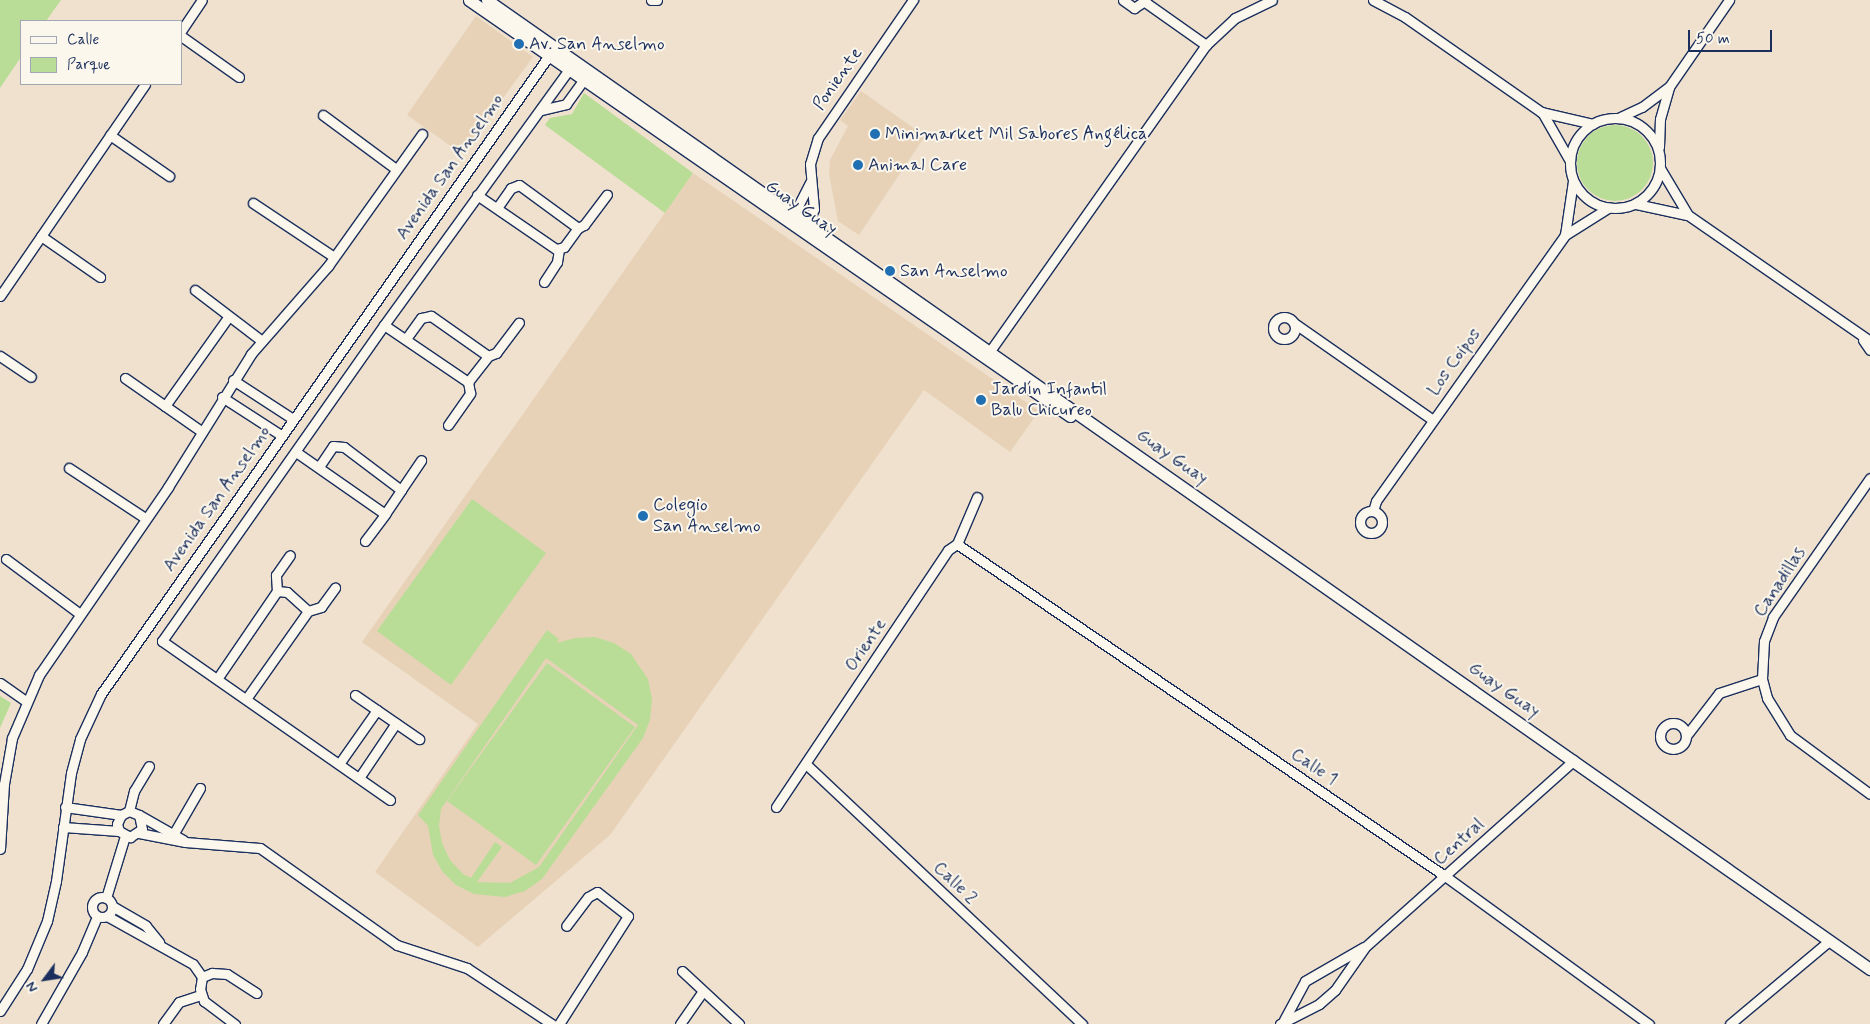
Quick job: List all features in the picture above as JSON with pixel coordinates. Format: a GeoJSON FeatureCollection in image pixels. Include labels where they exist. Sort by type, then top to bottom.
{"type":"FeatureCollection","features":[{"type":"Feature","properties":{"kind":"street"},"geometry":{"type":"LineString","coordinates":[[182,30],[202,0]]}},
{"type":"Feature","properties":{"kind":"street","name":"Guay Guay"},"geometry":{"type":"LineString","coordinates":[[469,0],[552,51],[926,311],[1064,412],[1117,439]]}},
{"type":"Feature","properties":{"kind":"street"},"geometry":{"type":"LineString","coordinates":[[488,0],[494,17],[508,14]]}},
{"type":"Feature","properties":{"kind":"street","name":"Guay Guay"},"geometry":{"type":"LineString","coordinates":[[488,0],[508,14],[552,51],[569,69],[724,171]]}},
{"type":"Feature","properties":{"kind":"street"},"geometry":{"type":"LineString","coordinates":[[650,0],[657,0]]}},
{"type":"Feature","properties":{"kind":"street","name":"Poniente"},"geometry":{"type":"LineString","coordinates":[[808,223],[814,204],[810,184],[812,156],[823,130],[913,0]]}},
{"type":"Feature","properties":{"kind":"street"},"geometry":{"type":"LineString","coordinates":[[1123,0],[1134,8],[1145,1],[1206,45]]}},
{"type":"Feature","properties":{"kind":"street"},"geometry":{"type":"LineString","coordinates":[[990,351],[1206,45],[1235,18],[1272,0]]}},
{"type":"Feature","properties":{"kind":"street"},"geometry":{"type":"LineString","coordinates":[[1373,0],[1405,16],[1542,112],[1593,124]]}},
{"type":"Feature","properties":{"kind":"street"},"geometry":{"type":"LineString","coordinates":[[1570,161],[1578,137],[1593,124],[1617,118],[1642,107],[1669,87],[1729,0]]}},
{"type":"Feature","properties":{"kind":"street"},"geometry":{"type":"LineString","coordinates":[[182,37],[239,77]]}},
{"type":"Feature","properties":{"kind":"street","name":"Avenida San Anselmo"},"geometry":{"type":"LineString","coordinates":[[0,1011],[27,969],[44,928],[56,881],[65,807],[80,739],[101,694],[552,51]]}},
{"type":"Feature","properties":{"kind":"street"},"geometry":{"type":"LineString","coordinates":[[390,800],[162,641],[384,325],[477,195],[542,110],[569,69]]}},
{"type":"Feature","properties":{"kind":"street"},"geometry":{"type":"LineString","coordinates":[[542,110],[566,104],[584,79]]}},
{"type":"Feature","properties":{"kind":"street"},"geometry":{"type":"LineString","coordinates":[[0,296],[144,85]]}},
{"type":"Feature","properties":{"kind":"street"},"geometry":{"type":"LineString","coordinates":[[1636,204],[1653,189],[1660,168],[1660,120],[1669,87]]}},
{"type":"Feature","properties":{"kind":"street"},"geometry":{"type":"LineString","coordinates":[[1542,112],[1570,161],[1574,181],[1587,199],[1608,208],[1636,204],[1688,215],[1867,340],[1870,350]]}},
{"type":"Feature","properties":{"kind":"street"},"geometry":{"type":"LineString","coordinates":[[323,115],[396,169]]}},
{"type":"Feature","properties":{"kind":"street"},"geometry":{"type":"LineString","coordinates":[[1617,118],[1644,129],[1660,154]]}},
{"type":"Feature","properties":{"kind":"street"},"geometry":{"type":"LineString","coordinates":[[0,849],[10,747],[26,701],[80,614],[145,518],[233,380],[262,341],[334,257],[422,134]]}},
{"type":"Feature","properties":{"kind":"street"},"geometry":{"type":"LineString","coordinates":[[110,135],[169,176]]}},
{"type":"Feature","properties":{"kind":"street"},"geometry":{"type":"LineString","coordinates":[[1660,168],[1688,215]]}},
{"type":"Feature","properties":{"kind":"street","name":"Los Coipos"},"geometry":{"type":"LineString","coordinates":[[1565,235],[1574,181]]}},
{"type":"Feature","properties":{"kind":"street","name":"Poniente"},"geometry":{"type":"LineString","coordinates":[[795,220],[810,184]]}},
{"type":"Feature","properties":{"kind":"street"},"geometry":{"type":"LineString","coordinates":[[497,208],[511,188],[520,185],[578,228]]}},
{"type":"Feature","properties":{"kind":"street"},"geometry":{"type":"LineString","coordinates":[[477,195],[559,249]]}},
{"type":"Feature","properties":{"kind":"street"},"geometry":{"type":"LineString","coordinates":[[544,282],[558,262],[559,249],[578,228],[584,225],[607,195]]}},
{"type":"Feature","properties":{"kind":"street"},"geometry":{"type":"LineString","coordinates":[[253,203],[334,257]]}},
{"type":"Feature","properties":{"kind":"street","name":"Los Coipos"},"geometry":{"type":"LineString","coordinates":[[1373,511],[1376,501],[1565,235],[1608,208]]}},
{"type":"Feature","properties":{"kind":"street","name":"Guay Guay"},"geometry":{"type":"LineString","coordinates":[[795,220],[808,223],[861,266]]}},
{"type":"Feature","properties":{"kind":"street"},"geometry":{"type":"LineString","coordinates":[[41,236],[100,277]]}},
{"type":"Feature","properties":{"kind":"street"},"geometry":{"type":"LineString","coordinates":[[195,290],[262,341]]}},
{"type":"Feature","properties":{"kind":"street","name":"Guay Guay"},"geometry":{"type":"LineString","coordinates":[[926,311],[990,351],[1117,439],[1870,969]]}},
{"type":"Feature","properties":{"kind":"street"},"geometry":{"type":"LineString","coordinates":[[166,406],[229,316]]}},
{"type":"Feature","properties":{"kind":"street"},"geometry":{"type":"LineString","coordinates":[[406,339],[421,318],[431,316],[488,356]]}},
{"type":"Feature","properties":{"kind":"street"},"geometry":{"type":"LineString","coordinates":[[468,382],[488,356],[496,353],[519,323]]}},
{"type":"Feature","properties":{"kind":"street"},"geometry":{"type":"LineString","coordinates":[[1294,323],[1433,420]]}},
{"type":"Feature","properties":{"kind":"street"},"geometry":{"type":"LineString","coordinates":[[384,325],[468,382],[470,393],[448,425]]}},
{"type":"Feature","properties":{"kind":"street"},"geometry":{"type":"LineString","coordinates":[[0,356],[31,377]]}},
{"type":"Feature","properties":{"kind":"street"},"geometry":{"type":"LineString","coordinates":[[125,378],[201,431]]}},
{"type":"Feature","properties":{"kind":"street"},"geometry":{"type":"LineString","coordinates":[[233,380],[293,419]]}},
{"type":"Feature","properties":{"kind":"street"},"geometry":{"type":"LineString","coordinates":[[222,397],[281,436]]}},
{"type":"Feature","properties":{"kind":"street"},"geometry":{"type":"LineString","coordinates":[[319,467],[333,446],[344,447],[401,490]]}},
{"type":"Feature","properties":{"kind":"street"},"geometry":{"type":"LineString","coordinates":[[296,452],[385,514]]}},
{"type":"Feature","properties":{"kind":"street"},"geometry":{"type":"LineString","coordinates":[[365,541],[421,460]]}},
{"type":"Feature","properties":{"kind":"street"},"geometry":{"type":"LineString","coordinates":[[69,468],[145,518]]}},
{"type":"Feature","properties":{"kind":"street","name":"Canadillas"},"geometry":{"type":"LineString","coordinates":[[1762,679],[1764,641],[1773,616],[1870,478]]}},
{"type":"Feature","properties":{"kind":"street","name":"Oriente"},"geometry":{"type":"LineString","coordinates":[[776,807],[807,765],[948,550],[957,544],[977,497]]}},
{"type":"Feature","properties":{"kind":"street","name":"Calle 1"},"geometry":{"type":"LineString","coordinates":[[957,544],[1445,876],[1649,1024]]}},
{"type":"Feature","properties":{"kind":"street"},"geometry":{"type":"LineString","coordinates":[[217,679],[277,591],[276,575],[290,555]]}},
{"type":"Feature","properties":{"kind":"street"},"geometry":{"type":"LineString","coordinates":[[6,559],[80,614]]}},
{"type":"Feature","properties":{"kind":"street"},"geometry":{"type":"LineString","coordinates":[[246,699],[308,611],[320,607],[335,588]]}},
{"type":"Feature","properties":{"kind":"street"},"geometry":{"type":"LineString","coordinates":[[277,591],[286,592],[308,611]]}},
{"type":"Feature","properties":{"kind":"street"},"geometry":{"type":"LineString","coordinates":[[1686,736],[1720,693],[1762,679],[1767,698],[1790,735],[1870,794]]}},
{"type":"Feature","properties":{"kind":"street"},"geometry":{"type":"LineString","coordinates":[[0,683],[26,701]]}},
{"type":"Feature","properties":{"kind":"street"},"geometry":{"type":"LineString","coordinates":[[355,695],[419,739]]}},
{"type":"Feature","properties":{"kind":"street"},"geometry":{"type":"LineString","coordinates":[[339,764],[377,710]]}},
{"type":"Feature","properties":{"kind":"street"},"geometry":{"type":"LineString","coordinates":[[359,778],[396,723]]}},
{"type":"Feature","properties":{"kind":"street","name":"Central"},"geometry":{"type":"LineString","coordinates":[[1282,1022],[1305,981],[1365,947],[1574,760]]}},
{"type":"Feature","properties":{"kind":"street","name":"Calle 2"},"geometry":{"type":"LineString","coordinates":[[807,765],[1082,1024]]}},
{"type":"Feature","properties":{"kind":"street"},"geometry":{"type":"LineString","coordinates":[[130,811],[134,791],[149,766]]}},
{"type":"Feature","properties":{"kind":"street"},"geometry":{"type":"LineString","coordinates":[[174,833],[200,788]]}},
{"type":"Feature","properties":{"kind":"street"},"geometry":{"type":"LineString","coordinates":[[65,807],[120,815],[130,811],[174,833],[185,842]]}},
{"type":"Feature","properties":{"kind":"street"},"geometry":{"type":"LineString","coordinates":[[107,916],[122,833],[117,824],[120,815]]}},
{"type":"Feature","properties":{"kind":"street"},"geometry":{"type":"LineString","coordinates":[[139,815],[142,824],[139,833]]}},
{"type":"Feature","properties":{"kind":"street"},"geometry":{"type":"LineString","coordinates":[[62,827],[139,833],[185,842],[260,848],[397,945],[467,968],[552,1024]]}},
{"type":"Feature","properties":{"kind":"street"},"geometry":{"type":"LineString","coordinates":[[559,1024],[628,916],[596,892],[588,897],[566,926]]}},
{"type":"Feature","properties":{"kind":"street"},"geometry":{"type":"LineString","coordinates":[[96,916],[92,911],[93,901],[98,897],[146,926],[159,942]]}},
{"type":"Feature","properties":{"kind":"street"},"geometry":{"type":"LineString","coordinates":[[96,916],[107,916],[139,936],[159,942],[193,964],[202,977],[201,995],[208,1006],[235,1024]]}},
{"type":"Feature","properties":{"kind":"street"},"geometry":{"type":"LineString","coordinates":[[41,1024],[82,952],[96,916]]}},
{"type":"Feature","properties":{"kind":"street"},"geometry":{"type":"LineString","coordinates":[[1730,1024],[1829,940]]}},
{"type":"Feature","properties":{"kind":"street","name":"Central"},"geometry":{"type":"LineString","coordinates":[[1282,1022],[1319,1004],[1335,990],[1365,947]]}},
{"type":"Feature","properties":{"kind":"street"},"geometry":{"type":"LineString","coordinates":[[682,971],[739,1024]]}},
{"type":"Feature","properties":{"kind":"street"},"geometry":{"type":"LineString","coordinates":[[202,977],[212,973],[227,974],[256,993]]}},
{"type":"Feature","properties":{"kind":"street"},"geometry":{"type":"LineString","coordinates":[[680,1024],[703,991]]}},
{"type":"Feature","properties":{"kind":"street"},"geometry":{"type":"LineString","coordinates":[[163,1024],[179,1002],[201,995]]}},
{"type":"Feature","properties":{"kind":"shaded area"},"geometry":{"type":"Polygon","coordinates":[[[476,16],[533,57],[462,154],[407,115],[476,16]]]}},
{"type":"Feature","properties":{"kind":"shaded area"},"geometry":{"type":"Polygon","coordinates":[[[861,91],[925,136],[859,235],[838,221],[829,174],[830,160],[848,126],[840,120],[861,91]]]}},
{"type":"Feature","properties":{"kind":"shaded area","name":"Colegio San Anselmo"},"geometry":{"type":"Polygon","coordinates":[[[693,173],[1039,411],[1010,452],[924,390],[610,835],[478,947],[375,872],[478,724],[362,642],[693,173]]]}},
{"type":"Feature","properties":{"kind":"green space"},"geometry":{"type":"Polygon","coordinates":[[[0,0],[61,0],[47,20],[20,20],[20,58],[0,88],[0,0]]]}},
{"type":"Feature","properties":{"kind":"green space"},"geometry":{"type":"Polygon","coordinates":[[[584,93],[693,173],[665,213],[545,125],[550,118],[572,114],[584,93]]]}},
{"type":"Feature","properties":{"kind":"green space"},"geometry":{"type":"Polygon","coordinates":[[[1615,125],[1629,128],[1642,136],[1650,149],[1653,163],[1650,177],[1642,190],[1629,198],[1615,201],[1601,198],[1588,190],[1580,177],[1577,163],[1580,149],[1588,136],[1601,128],[1615,125]]]}},
{"type":"Feature","properties":{"kind":"green space"},"geometry":{"type":"Polygon","coordinates":[[[472,499],[546,553],[451,685],[377,631],[472,499]]]}},
{"type":"Feature","properties":{"kind":"green space"},"geometry":{"type":"Polygon","coordinates":[[[547,630],[559,639],[557,643],[575,638],[595,637],[614,643],[631,654],[648,679],[652,699],[650,720],[643,738],[542,879],[525,891],[505,897],[474,894],[456,885],[442,871],[433,855],[428,826],[418,815],[547,630]],[[546,658],[441,809],[439,826],[442,843],[450,860],[463,874],[471,878],[495,842],[502,847],[477,882],[510,883],[539,867],[638,725],[546,658]]]}},
{"type":"Feature","properties":{"kind":"green space"},"geometry":{"type":"Polygon","coordinates":[[[547,663],[635,727],[536,865],[447,801],[547,663]]]}},
{"type":"Feature","properties":{"kind":"green space"},"geometry":{"type":"Polygon","coordinates":[[[0,696],[11,703],[0,728],[0,696]]]}},
{"type":"Feature","properties":{"kind":"place","name":"Av. San Anselmo"},"geometry":{"type":"Point","coordinates":[519,44]}},
{"type":"Feature","properties":{"kind":"place","name":"Minimarket Mil Sabores Angélica"},"geometry":{"type":"Point","coordinates":[875,134]}},
{"type":"Feature","properties":{"kind":"place","name":"Animal Care"},"geometry":{"type":"Point","coordinates":[858,165]}},
{"type":"Feature","properties":{"kind":"place","name":"San Anselmo"},"geometry":{"type":"Point","coordinates":[890,271]}},
{"type":"Feature","properties":{"kind":"place","name":"Jardín Infantil Balu Chicureo"},"geometry":{"type":"Point","coordinates":[981,400]}},
{"type":"Feature","properties":{"kind":"place","name":"Colegio San Anselmo"},"geometry":{"type":"Point","coordinates":[643,516]}}]}
